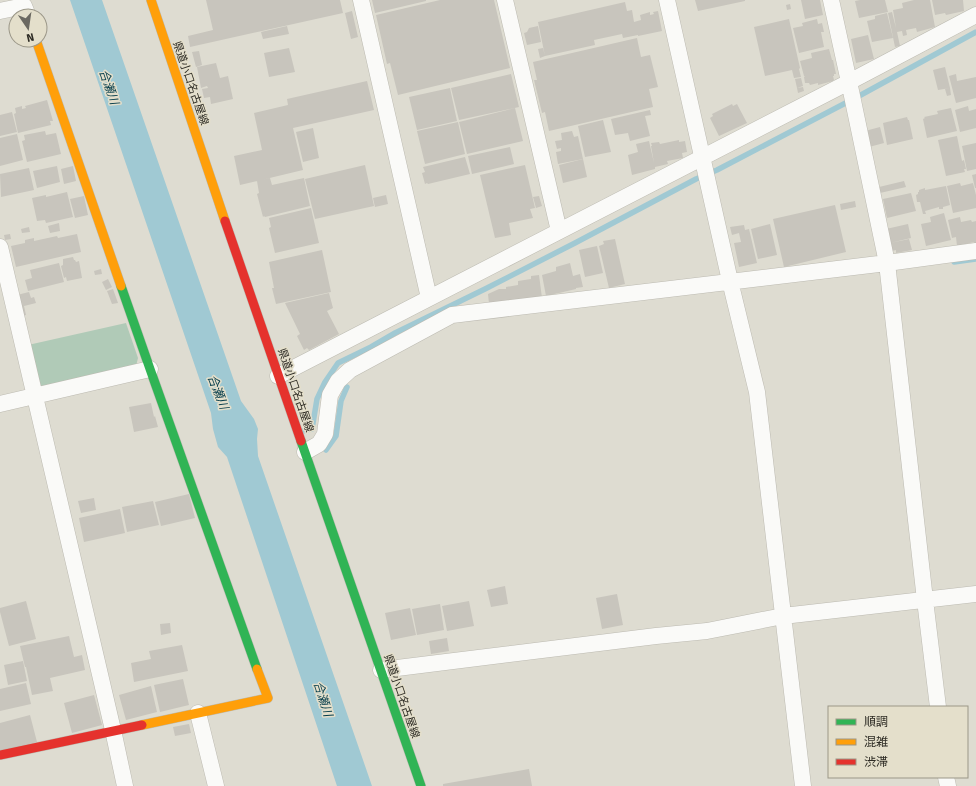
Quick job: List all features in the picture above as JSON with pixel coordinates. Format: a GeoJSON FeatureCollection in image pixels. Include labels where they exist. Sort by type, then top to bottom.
{"type":"FeatureCollection","features":[{"type":"Feature","properties":{"kind":"street","name":"県道小口名古屋線"},"geometry":{"type":"LineString","coordinates":[[151,0],[278,376],[422,786]]}},
{"type":"Feature","properties":{"kind":"street"},"geometry":{"type":"LineString","coordinates":[[361,0],[429,298]]}},
{"type":"Feature","properties":{"kind":"street"},"geometry":{"type":"LineString","coordinates":[[505,0],[559,231]]}},
{"type":"Feature","properties":{"kind":"street"},"geometry":{"type":"LineString","coordinates":[[667,0],[756,392],[803,786]]}},
{"type":"Feature","properties":{"kind":"street"},"geometry":{"type":"LineString","coordinates":[[830,0],[887,262],[938,706]]}},
{"type":"Feature","properties":{"kind":"street"},"geometry":{"type":"LineString","coordinates":[[14,8],[24,6],[25,8]]}},
{"type":"Feature","properties":{"kind":"street"},"geometry":{"type":"LineString","coordinates":[[278,376],[559,231],[705,168],[851,92],[976,15]]}},
{"type":"Feature","properties":{"kind":"street"},"geometry":{"type":"LineString","coordinates":[[0,755],[268,698],[150,369],[39,48]]}},
{"type":"Feature","properties":{"kind":"street"},"geometry":{"type":"LineString","coordinates":[[0,246],[125,786]]}},
{"type":"Feature","properties":{"kind":"street"},"geometry":{"type":"LineString","coordinates":[[305,452],[319,444],[325,434],[330,394],[338,381],[350,370],[452,315],[976,251]]}},
{"type":"Feature","properties":{"kind":"street"},"geometry":{"type":"LineString","coordinates":[[0,404],[150,369]]}},
{"type":"Feature","properties":{"kind":"street"},"geometry":{"type":"LineString","coordinates":[[381,670],[708,631],[783,616],[976,594]]}},
{"type":"Feature","properties":{"kind":"street"},"geometry":{"type":"LineString","coordinates":[[198,713],[216,786]]}},
{"type":"Feature","properties":{"kind":"green space"},"geometry":{"type":"Polygon","coordinates":[[[126,323],[138,358],[136,366],[41,388],[38,385],[28,345],[126,323]]]}},
{"type":"Feature","properties":{"kind":"water","name":"合瀬川"},"geometry":{"type":"Polygon","coordinates":[[[70,0],[102,0],[241,401],[254,419],[258,429],[258,456],[372,786],[337,786],[227,457],[218,447],[213,429],[211,413],[70,0]]]}},
{"type":"Feature","properties":{"kind":"building"},"geometry":{"type":"Polygon","coordinates":[[[206,0],[340,0],[343,13],[190,47],[188,36],[213,30],[206,0]]]}},
{"type":"Feature","properties":{"kind":"building"},"geometry":{"type":"Polygon","coordinates":[[[372,0],[426,0],[426,1],[375,13],[372,0]]]}},
{"type":"Feature","properties":{"kind":"building"},"geometry":{"type":"Polygon","coordinates":[[[440,0],[494,0],[510,68],[398,95],[390,63],[387,64],[376,15],[440,0]]]}},
{"type":"Feature","properties":{"kind":"building"},"geometry":{"type":"Polygon","coordinates":[[[695,0],[745,0],[745,1],[698,11],[695,0]]]}},
{"type":"Feature","properties":{"kind":"building"},"geometry":{"type":"Polygon","coordinates":[[[801,0],[820,0],[823,15],[805,19],[801,0]]]}},
{"type":"Feature","properties":{"kind":"building"},"geometry":{"type":"Polygon","coordinates":[[[885,0],[888,12],[859,18],[855,1],[885,0]]]}},
{"type":"Feature","properties":{"kind":"building"},"geometry":{"type":"Polygon","coordinates":[[[914,0],[930,0],[935,27],[917,32],[916,28],[906,30],[907,35],[903,36],[902,31],[897,32],[900,46],[895,47],[888,13],[892,12],[896,28],[893,10],[903,8],[902,3],[914,0]]]}},
{"type":"Feature","properties":{"kind":"building"},"geometry":{"type":"Polygon","coordinates":[[[932,0],[963,0],[964,11],[946,15],[945,13],[935,15],[932,0]]]}},
{"type":"Feature","properties":{"kind":"building"},"geometry":{"type":"Polygon","coordinates":[[[625,2],[627,11],[632,10],[634,22],[641,20],[640,15],[650,12],[650,15],[654,14],[653,12],[658,11],[662,31],[623,38],[622,34],[594,40],[595,45],[545,56],[538,22],[625,2]]]}},
{"type":"Feature","properties":{"kind":"building"},"geometry":{"type":"Polygon","coordinates":[[[790,4],[791,9],[787,10],[786,5],[790,4]]]}},
{"type":"Feature","properties":{"kind":"building"},"geometry":{"type":"Polygon","coordinates":[[[352,11],[358,37],[351,39],[345,13],[352,11]]]}},
{"type":"Feature","properties":{"kind":"building"},"geometry":{"type":"Polygon","coordinates":[[[887,13],[893,38],[872,42],[867,21],[875,19],[875,16],[887,13]]]}},
{"type":"Feature","properties":{"kind":"building"},"geometry":{"type":"Polygon","coordinates":[[[789,19],[801,77],[794,78],[792,70],[765,76],[754,27],[789,19]]]}},
{"type":"Feature","properties":{"kind":"building"},"geometry":{"type":"Polygon","coordinates":[[[817,19],[818,24],[822,23],[824,32],[821,32],[824,47],[799,53],[793,28],[803,26],[802,23],[817,19]]]}},
{"type":"Feature","properties":{"kind":"building"},"geometry":{"type":"Polygon","coordinates":[[[287,26],[289,34],[263,39],[261,32],[287,26]]]}},
{"type":"Feature","properties":{"kind":"building"},"geometry":{"type":"Polygon","coordinates":[[[538,26],[541,42],[527,45],[524,33],[527,32],[529,28],[538,26]]]}},
{"type":"Feature","properties":{"kind":"building"},"geometry":{"type":"Polygon","coordinates":[[[868,35],[874,59],[856,63],[851,39],[868,35]]]}},
{"type":"Feature","properties":{"kind":"building"},"geometry":{"type":"Polygon","coordinates":[[[637,38],[641,57],[650,55],[658,87],[649,89],[653,107],[549,131],[545,112],[542,113],[534,80],[537,80],[533,62],[637,38]]]}},
{"type":"Feature","properties":{"kind":"building"},"geometry":{"type":"Polygon","coordinates":[[[289,48],[295,72],[269,77],[264,53],[289,48]]]}},
{"type":"Feature","properties":{"kind":"building"},"geometry":{"type":"Polygon","coordinates":[[[543,48],[545,56],[540,58],[538,49],[543,48]]]}},
{"type":"Feature","properties":{"kind":"building"},"geometry":{"type":"Polygon","coordinates":[[[829,49],[836,74],[833,76],[834,80],[818,85],[818,83],[810,85],[809,83],[805,83],[805,76],[800,61],[812,58],[811,53],[829,49]]]}},
{"type":"Feature","properties":{"kind":"building"},"geometry":{"type":"Polygon","coordinates":[[[199,51],[202,65],[196,67],[192,52],[199,51]]]}},
{"type":"Feature","properties":{"kind":"building"},"geometry":{"type":"Polygon","coordinates":[[[216,63],[220,78],[228,76],[233,99],[211,104],[210,97],[204,98],[202,89],[208,88],[207,86],[201,88],[197,67],[216,63]]]}},
{"type":"Feature","properties":{"kind":"building"},"geometry":{"type":"Polygon","coordinates":[[[945,67],[950,88],[938,90],[933,70],[945,67]]]}},
{"type":"Feature","properties":{"kind":"building"},"geometry":{"type":"Polygon","coordinates":[[[511,74],[519,107],[459,120],[451,88],[511,74]]]}},
{"type":"Feature","properties":{"kind":"building"},"geometry":{"type":"Polygon","coordinates":[[[956,74],[957,81],[976,77],[976,98],[956,103],[949,76],[956,74]]]}},
{"type":"Feature","properties":{"kind":"building"},"geometry":{"type":"Polygon","coordinates":[[[801,78],[803,86],[797,88],[795,79],[801,78]]]}},
{"type":"Feature","properties":{"kind":"building"},"geometry":{"type":"Polygon","coordinates":[[[367,81],[374,110],[293,128],[303,170],[240,185],[234,156],[262,150],[254,113],[288,105],[287,99],[367,81]]]}},
{"type":"Feature","properties":{"kind":"building"},"geometry":{"type":"Polygon","coordinates":[[[803,87],[804,91],[798,93],[797,88],[803,87]]]}},
{"type":"Feature","properties":{"kind":"building"},"geometry":{"type":"Polygon","coordinates":[[[450,88],[457,121],[417,130],[409,97],[450,88]]]}},
{"type":"Feature","properties":{"kind":"building"},"geometry":{"type":"Polygon","coordinates":[[[950,88],[951,95],[947,96],[945,89],[950,88]]]}},
{"type":"Feature","properties":{"kind":"building"},"geometry":{"type":"Polygon","coordinates":[[[47,100],[53,121],[50,121],[51,125],[18,133],[14,114],[16,113],[15,108],[22,106],[22,109],[26,108],[25,106],[47,100]]]}},
{"type":"Feature","properties":{"kind":"building"},"geometry":{"type":"Polygon","coordinates":[[[732,104],[733,106],[737,104],[747,123],[719,136],[710,118],[713,116],[712,114],[732,104]]]}},
{"type":"Feature","properties":{"kind":"building"},"geometry":{"type":"Polygon","coordinates":[[[968,106],[969,111],[976,109],[976,128],[960,132],[955,110],[968,106]]]}},
{"type":"Feature","properties":{"kind":"building"},"geometry":{"type":"Polygon","coordinates":[[[515,108],[523,141],[467,154],[459,122],[515,108]]]}},
{"type":"Feature","properties":{"kind":"building"},"geometry":{"type":"Polygon","coordinates":[[[951,108],[957,131],[927,138],[923,119],[925,118],[924,117],[938,114],[937,111],[951,108]]]}},
{"type":"Feature","properties":{"kind":"building"},"geometry":{"type":"Polygon","coordinates":[[[650,110],[651,115],[645,116],[650,136],[630,141],[628,133],[615,135],[611,119],[650,110]]]}},
{"type":"Feature","properties":{"kind":"building"},"geometry":{"type":"Polygon","coordinates":[[[12,112],[17,132],[0,136],[0,115],[12,112]]]}},
{"type":"Feature","properties":{"kind":"building"},"geometry":{"type":"Polygon","coordinates":[[[907,117],[913,139],[887,145],[883,123],[907,117]]]}},
{"type":"Feature","properties":{"kind":"building"},"geometry":{"type":"Polygon","coordinates":[[[603,120],[611,152],[585,157],[578,126],[603,120]]]}},
{"type":"Feature","properties":{"kind":"building"},"geometry":{"type":"Polygon","coordinates":[[[458,122],[465,154],[425,164],[417,131],[458,122]]]}},
{"type":"Feature","properties":{"kind":"building"},"geometry":{"type":"Polygon","coordinates":[[[880,127],[884,143],[869,147],[865,131],[880,127]]]}},
{"type":"Feature","properties":{"kind":"building"},"geometry":{"type":"Polygon","coordinates":[[[313,128],[319,158],[303,162],[296,132],[313,128]]]}},
{"type":"Feature","properties":{"kind":"building"},"geometry":{"type":"Polygon","coordinates":[[[45,131],[46,135],[56,133],[61,154],[27,162],[22,141],[25,140],[24,135],[45,131]]]}},
{"type":"Feature","properties":{"kind":"building"},"geometry":{"type":"Polygon","coordinates":[[[572,131],[574,137],[578,136],[583,159],[558,164],[556,152],[561,151],[561,148],[557,149],[555,141],[562,140],[561,133],[572,131]]]}},
{"type":"Feature","properties":{"kind":"building"},"geometry":{"type":"Polygon","coordinates":[[[17,134],[23,160],[0,166],[0,138],[17,134]]]}},
{"type":"Feature","properties":{"kind":"building"},"geometry":{"type":"Polygon","coordinates":[[[957,136],[962,161],[964,160],[966,169],[964,169],[965,172],[946,176],[938,140],[957,136]]]}},
{"type":"Feature","properties":{"kind":"building"},"geometry":{"type":"Polygon","coordinates":[[[679,140],[679,142],[685,141],[687,152],[682,153],[683,158],[667,161],[668,164],[632,175],[628,155],[638,152],[636,144],[649,141],[654,163],[651,143],[659,142],[660,144],[679,140]]]}},
{"type":"Feature","properties":{"kind":"building"},"geometry":{"type":"Polygon","coordinates":[[[976,143],[976,169],[967,171],[962,146],[976,143]]]}},
{"type":"Feature","properties":{"kind":"building"},"geometry":{"type":"Polygon","coordinates":[[[510,147],[514,164],[472,174],[468,156],[510,147]]]}},
{"type":"Feature","properties":{"kind":"building"},"geometry":{"type":"Polygon","coordinates":[[[465,157],[470,174],[425,184],[422,173],[425,172],[423,167],[465,157]]]}},
{"type":"Feature","properties":{"kind":"building"},"geometry":{"type":"Polygon","coordinates":[[[583,159],[587,177],[563,183],[559,165],[583,159]]]}},
{"type":"Feature","properties":{"kind":"building"},"geometry":{"type":"Polygon","coordinates":[[[365,165],[374,206],[315,219],[305,179],[365,165]]]}},
{"type":"Feature","properties":{"kind":"building"},"geometry":{"type":"Polygon","coordinates":[[[525,165],[535,208],[530,209],[533,218],[509,223],[511,235],[495,238],[480,175],[525,165]]]}},
{"type":"Feature","properties":{"kind":"building"},"geometry":{"type":"Polygon","coordinates":[[[57,166],[60,182],[37,188],[33,171],[57,166]]]}},
{"type":"Feature","properties":{"kind":"building"},"geometry":{"type":"Polygon","coordinates":[[[73,166],[76,181],[64,184],[61,169],[73,166]]]}},
{"type":"Feature","properties":{"kind":"building"},"geometry":{"type":"Polygon","coordinates":[[[29,168],[34,190],[1,197],[0,174],[29,168]]]}},
{"type":"Feature","properties":{"kind":"building"},"geometry":{"type":"Polygon","coordinates":[[[976,174],[976,188],[975,188],[972,175],[976,174]]]}},
{"type":"Feature","properties":{"kind":"building"},"geometry":{"type":"Polygon","coordinates":[[[270,178],[272,185],[304,178],[310,206],[263,217],[257,194],[259,193],[257,181],[270,178]]]}},
{"type":"Feature","properties":{"kind":"building"},"geometry":{"type":"Polygon","coordinates":[[[904,181],[906,187],[880,193],[879,187],[904,181]]]}},
{"type":"Feature","properties":{"kind":"building"},"geometry":{"type":"Polygon","coordinates":[[[960,183],[961,186],[973,183],[976,195],[976,208],[953,213],[947,186],[960,183]]]}},
{"type":"Feature","properties":{"kind":"building"},"geometry":{"type":"Polygon","coordinates":[[[946,186],[950,205],[943,207],[943,209],[939,209],[939,207],[925,211],[926,214],[923,214],[920,202],[917,202],[916,195],[918,194],[919,190],[946,186]]]}},
{"type":"Feature","properties":{"kind":"building"},"geometry":{"type":"Polygon","coordinates":[[[67,192],[73,217],[46,223],[45,220],[37,221],[32,198],[46,195],[46,197],[67,192]]]}},
{"type":"Feature","properties":{"kind":"building"},"geometry":{"type":"Polygon","coordinates":[[[911,193],[916,211],[887,218],[883,199],[911,193]]]}},
{"type":"Feature","properties":{"kind":"building"},"geometry":{"type":"Polygon","coordinates":[[[386,195],[388,204],[375,207],[373,198],[386,195]]]}},
{"type":"Feature","properties":{"kind":"building"},"geometry":{"type":"Polygon","coordinates":[[[84,196],[88,215],[75,218],[70,199],[84,196]]]}},
{"type":"Feature","properties":{"kind":"building"},"geometry":{"type":"Polygon","coordinates":[[[539,196],[542,206],[536,208],[533,197],[539,196]]]}},
{"type":"Feature","properties":{"kind":"building"},"geometry":{"type":"Polygon","coordinates":[[[855,201],[856,207],[841,210],[840,204],[855,201]]]}},
{"type":"Feature","properties":{"kind":"building"},"geometry":{"type":"Polygon","coordinates":[[[835,205],[846,252],[784,267],[773,219],[835,205]]]}},
{"type":"Feature","properties":{"kind":"building"},"geometry":{"type":"Polygon","coordinates":[[[311,208],[319,243],[275,253],[269,228],[271,227],[269,218],[311,208]]]}},
{"type":"Feature","properties":{"kind":"building"},"geometry":{"type":"Polygon","coordinates":[[[944,213],[951,240],[926,246],[921,224],[931,222],[930,217],[944,213]]]}},
{"type":"Feature","properties":{"kind":"building"},"geometry":{"type":"Polygon","coordinates":[[[960,217],[961,222],[971,220],[972,222],[976,221],[976,246],[974,242],[957,246],[956,237],[952,238],[948,220],[960,217]]]}},
{"type":"Feature","properties":{"kind":"building"},"geometry":{"type":"Polygon","coordinates":[[[59,223],[60,231],[50,233],[48,226],[59,223]]]}},
{"type":"Feature","properties":{"kind":"building"},"geometry":{"type":"Polygon","coordinates":[[[770,224],[777,255],[758,259],[751,229],[770,224]]]}},
{"type":"Feature","properties":{"kind":"building"},"geometry":{"type":"Polygon","coordinates":[[[908,224],[911,238],[890,243],[886,229],[908,224]]]}},
{"type":"Feature","properties":{"kind":"building"},"geometry":{"type":"Polygon","coordinates":[[[744,225],[745,230],[749,229],[757,263],[739,267],[734,243],[741,242],[739,233],[732,235],[730,227],[744,225]]]}},
{"type":"Feature","properties":{"kind":"building"},"geometry":{"type":"Polygon","coordinates":[[[29,227],[30,232],[22,233],[21,229],[29,227]]]}},
{"type":"Feature","properties":{"kind":"building"},"geometry":{"type":"Polygon","coordinates":[[[10,234],[11,239],[5,240],[4,235],[10,234]]]}},
{"type":"Feature","properties":{"kind":"building"},"geometry":{"type":"Polygon","coordinates":[[[77,234],[81,252],[16,267],[11,246],[25,243],[25,240],[34,238],[34,241],[57,236],[58,238],[77,234]]]}},
{"type":"Feature","properties":{"kind":"building"},"geometry":{"type":"Polygon","coordinates":[[[615,239],[625,284],[609,288],[599,246],[604,244],[603,241],[615,239]]]}},
{"type":"Feature","properties":{"kind":"building"},"geometry":{"type":"Polygon","coordinates":[[[909,239],[912,250],[896,253],[896,250],[892,251],[890,243],[909,239]]]}},
{"type":"Feature","properties":{"kind":"building"},"geometry":{"type":"Polygon","coordinates":[[[597,246],[603,273],[585,277],[579,250],[597,246]]]}},
{"type":"Feature","properties":{"kind":"building"},"geometry":{"type":"Polygon","coordinates":[[[322,250],[331,292],[276,304],[272,288],[274,288],[269,262],[322,250]]]}},
{"type":"Feature","properties":{"kind":"building"},"geometry":{"type":"Polygon","coordinates":[[[73,257],[76,262],[79,261],[82,278],[67,281],[66,277],[64,278],[61,266],[63,265],[63,259],[73,257]]]}},
{"type":"Feature","properties":{"kind":"building"},"geometry":{"type":"Polygon","coordinates":[[[59,263],[64,282],[28,291],[25,280],[32,278],[30,270],[59,263]]]}},
{"type":"Feature","properties":{"kind":"building"},"geometry":{"type":"Polygon","coordinates":[[[570,263],[573,276],[580,274],[583,287],[546,296],[542,275],[556,271],[556,267],[570,263]]]}},
{"type":"Feature","properties":{"kind":"building"},"geometry":{"type":"Polygon","coordinates":[[[101,269],[102,274],[95,275],[94,271],[101,269]]]}},
{"type":"Feature","properties":{"kind":"building"},"geometry":{"type":"Polygon","coordinates":[[[539,275],[542,298],[489,304],[488,294],[499,289],[506,289],[506,287],[518,285],[518,281],[531,279],[531,276],[539,275]]]}},
{"type":"Feature","properties":{"kind":"building"},"geometry":{"type":"Polygon","coordinates":[[[108,279],[112,287],[106,290],[102,282],[108,279]]]}},
{"type":"Feature","properties":{"kind":"building"},"geometry":{"type":"Polygon","coordinates":[[[113,289],[118,303],[112,304],[107,291],[113,289]]]}},
{"type":"Feature","properties":{"kind":"building"},"geometry":{"type":"Polygon","coordinates":[[[29,292],[31,298],[34,297],[36,303],[24,306],[26,315],[22,316],[17,295],[29,292]]]}},
{"type":"Feature","properties":{"kind":"building"},"geometry":{"type":"Polygon","coordinates":[[[329,293],[333,308],[327,311],[339,334],[309,350],[307,348],[304,350],[297,336],[300,334],[285,303],[329,293]]]}},
{"type":"Feature","properties":{"kind":"building"},"geometry":{"type":"Polygon","coordinates":[[[151,403],[158,427],[134,432],[129,407],[151,403]]]}},
{"type":"Feature","properties":{"kind":"building"},"geometry":{"type":"Polygon","coordinates":[[[189,494],[195,518],[161,526],[155,502],[189,494]]]}},
{"type":"Feature","properties":{"kind":"building"},"geometry":{"type":"Polygon","coordinates":[[[94,498],[96,510],[81,513],[78,501],[94,498]]]}},
{"type":"Feature","properties":{"kind":"building"},"geometry":{"type":"Polygon","coordinates":[[[153,501],[159,525],[127,532],[122,507],[153,501]]]}},
{"type":"Feature","properties":{"kind":"building"},"geometry":{"type":"Polygon","coordinates":[[[120,509],[125,533],[84,542],[79,518],[120,509]]]}},
{"type":"Feature","properties":{"kind":"building"},"geometry":{"type":"Polygon","coordinates":[[[505,586],[508,604],[491,607],[487,590],[505,586]]]}},
{"type":"Feature","properties":{"kind":"building"},"geometry":{"type":"Polygon","coordinates":[[[617,594],[623,625],[602,629],[596,598],[617,594]]]}},
{"type":"Feature","properties":{"kind":"building"},"geometry":{"type":"Polygon","coordinates":[[[26,601],[36,639],[9,646],[0,608],[26,601]]]}},
{"type":"Feature","properties":{"kind":"building"},"geometry":{"type":"Polygon","coordinates":[[[469,601],[474,626],[447,631],[442,606],[469,601]]]}},
{"type":"Feature","properties":{"kind":"building"},"geometry":{"type":"Polygon","coordinates":[[[440,604],[444,630],[417,635],[412,609],[440,604]]]}},
{"type":"Feature","properties":{"kind":"building"},"geometry":{"type":"Polygon","coordinates":[[[410,608],[416,635],[391,640],[385,613],[410,608]]]}},
{"type":"Feature","properties":{"kind":"building"},"geometry":{"type":"Polygon","coordinates":[[[170,623],[171,633],[161,635],[160,624],[170,623]]]}},
{"type":"Feature","properties":{"kind":"building"},"geometry":{"type":"Polygon","coordinates":[[[69,636],[74,657],[82,655],[85,670],[50,678],[53,691],[32,695],[20,646],[69,636]]]}},
{"type":"Feature","properties":{"kind":"building"},"geometry":{"type":"Polygon","coordinates":[[[447,638],[449,651],[431,654],[429,641],[447,638]]]}},
{"type":"Feature","properties":{"kind":"building"},"geometry":{"type":"Polygon","coordinates":[[[182,645],[188,671],[134,682],[131,663],[151,659],[149,651],[182,645]]]}},
{"type":"Feature","properties":{"kind":"building"},"geometry":{"type":"Polygon","coordinates":[[[23,661],[27,681],[8,685],[4,665],[23,661]]]}},
{"type":"Feature","properties":{"kind":"building"},"geometry":{"type":"Polygon","coordinates":[[[183,679],[189,705],[160,712],[154,685],[183,679]]]}},
{"type":"Feature","properties":{"kind":"building"},"geometry":{"type":"Polygon","coordinates":[[[26,683],[31,704],[0,711],[0,689],[26,683]]]}},
{"type":"Feature","properties":{"kind":"building"},"geometry":{"type":"Polygon","coordinates":[[[151,686],[157,712],[126,720],[119,695],[151,686]]]}},
{"type":"Feature","properties":{"kind":"building"},"geometry":{"type":"Polygon","coordinates":[[[94,695],[102,725],[72,733],[64,703],[94,695]]]}},
{"type":"Feature","properties":{"kind":"building"},"geometry":{"type":"Polygon","coordinates":[[[30,715],[37,742],[0,751],[0,723],[30,715]]]}},
{"type":"Feature","properties":{"kind":"building"},"geometry":{"type":"Polygon","coordinates":[[[189,724],[191,733],[175,736],[173,727],[189,724]]]}},
{"type":"Feature","properties":{"kind":"building"},"geometry":{"type":"Polygon","coordinates":[[[529,769],[532,786],[443,786],[443,784],[529,769]]]}},
{"type":"Feature","properties":{"kind":"waterway"},"geometry":{"type":"LineString","coordinates":[[303,431],[312,429],[317,399],[325,382],[338,363],[575,243],[696,179],[717,170],[859,96],[976,32]]}},
{"type":"Feature","properties":{"kind":"waterway"},"geometry":{"type":"LineString","coordinates":[[954,262],[976,259]]}},
{"type":"Feature","properties":{"kind":"waterway"},"geometry":{"type":"LineString","coordinates":[[326,450],[336,436],[341,401],[347,387]]}},
{"type":"Feature","properties":{"kind":"traffic: fast"},"geometry":{"type":"LineString","coordinates":[[121,286],[257,669]]}},
{"type":"Feature","properties":{"kind":"traffic: fast"},"geometry":{"type":"LineString","coordinates":[[301,441],[421,786]]}},
{"type":"Feature","properties":{"kind":"traffic: slow"},"geometry":{"type":"LineString","coordinates":[[151,0],[225,221]]}},
{"type":"Feature","properties":{"kind":"traffic: slow"},"geometry":{"type":"LineString","coordinates":[[39,48],[121,286]]}},
{"type":"Feature","properties":{"kind":"traffic: slow"},"geometry":{"type":"LineString","coordinates":[[142,725],[268,698],[257,669]]}},
{"type":"Feature","properties":{"kind":"traffic: jam"},"geometry":{"type":"LineString","coordinates":[[225,221],[301,441]]}},
{"type":"Feature","properties":{"kind":"traffic: jam"},"geometry":{"type":"LineString","coordinates":[[0,755],[142,725]]}}]}
